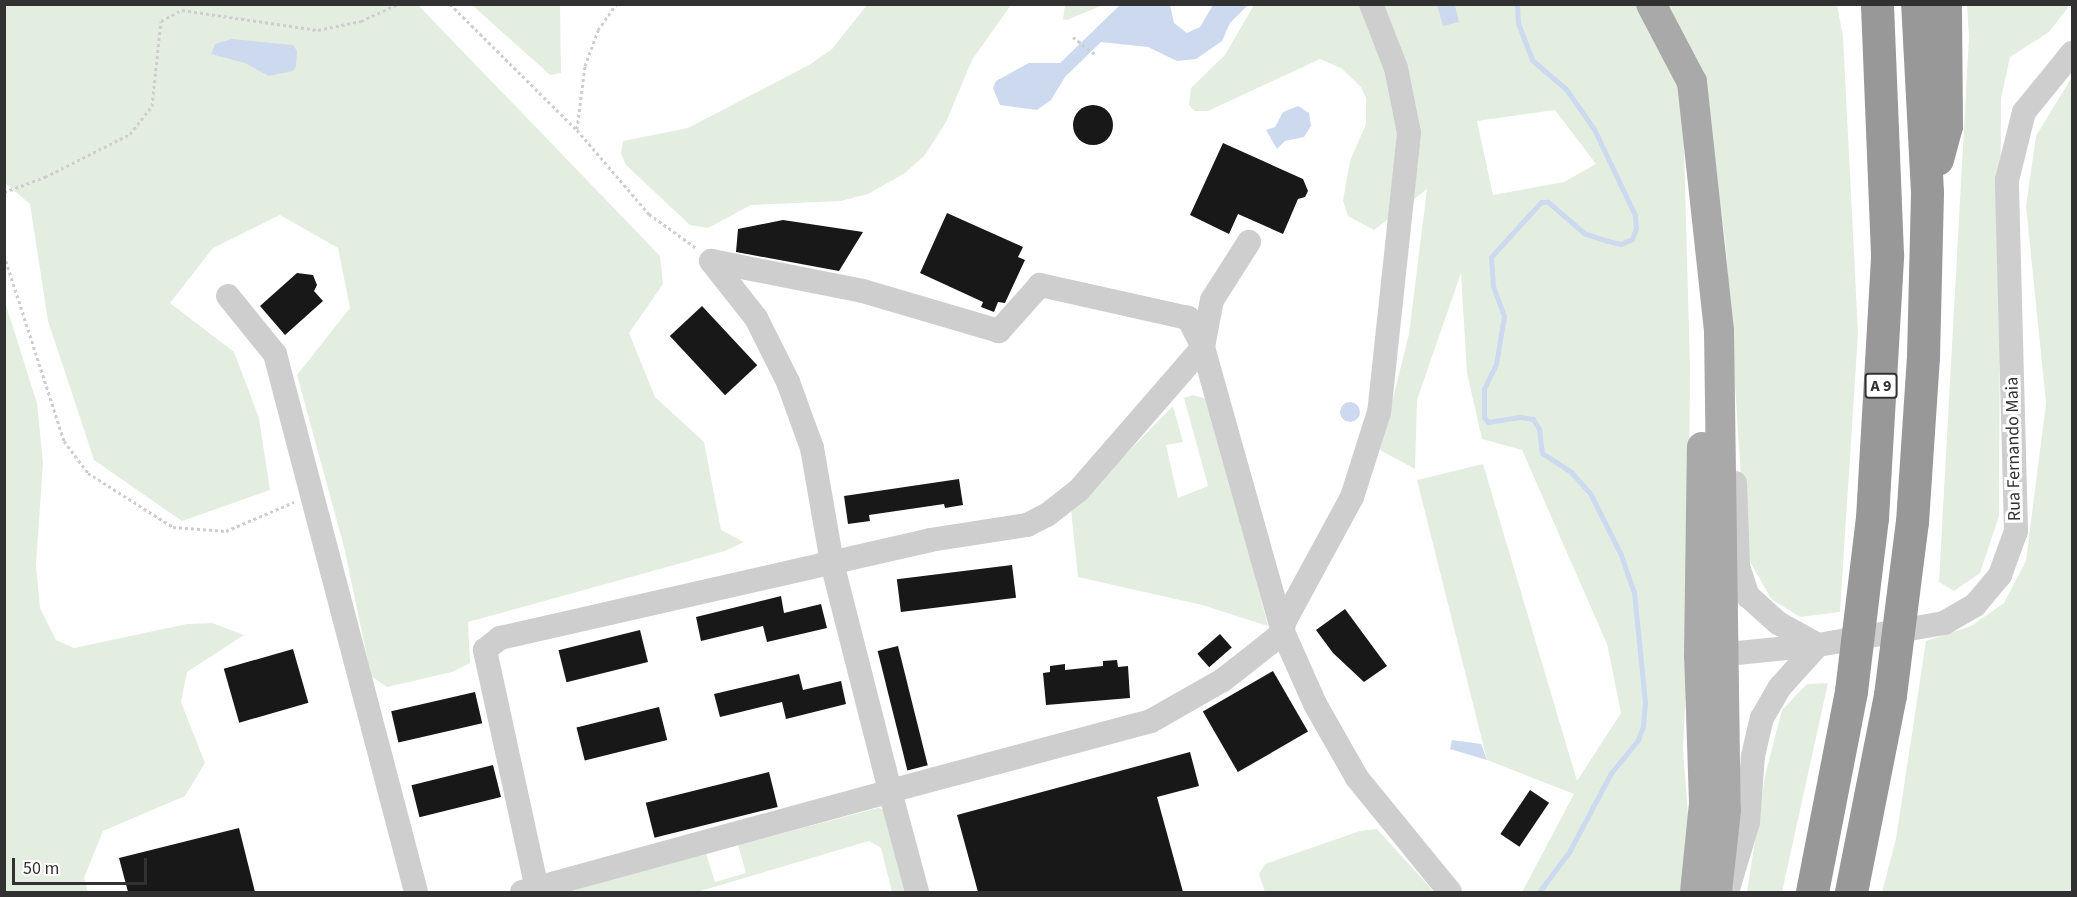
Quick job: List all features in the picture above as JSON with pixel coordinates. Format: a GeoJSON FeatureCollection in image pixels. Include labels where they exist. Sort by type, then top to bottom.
{"type":"FeatureCollection","features":[{"type":"Feature","properties":{"kind":"highway","name":"A 9"},"geometry":{"type":"LineString","coordinates":[[1812,892],[1851,691],[1872,518],[1887,254],[1878,4]]}},
{"type":"Feature","properties":{"kind":"highway","name":"A 9"},"geometry":{"type":"LineString","coordinates":[[1851,892],[1890,695],[1912,522],[1923,357],[1927,192],[1917,4]]}},
{"type":"Feature","properties":{"kind":"highway"},"geometry":{"type":"LineString","coordinates":[[1927,192],[1946,126],[1945,4]]}},
{"type":"Feature","properties":{"kind":"main road"},"geometry":{"type":"LineString","coordinates":[[1651,4],[1692,82],[1704,216],[1719,331],[1712,656],[1704,803],[1695,892]]}},
{"type":"Feature","properties":{"kind":"main road"},"geometry":{"type":"LineString","coordinates":[[1704,216],[1712,656],[1726,810],[1717,892]]}},
{"type":"Feature","properties":{"kind":"street"},"geometry":{"type":"LineString","coordinates":[[1249,242],[1212,300],[1203,347],[1078,491],[1047,515],[1027,525],[930,540],[500,638],[485,650],[529,891],[1151,720],[1223,680],[1283,632],[1284,622],[1352,497],[1379,412],[1409,133],[1396,68],[1371,4]]}},
{"type":"Feature","properties":{"kind":"street","name":"Rua Fernando Maia"},"geometry":{"type":"LineString","coordinates":[[1712,656],[1818,645],[1944,623],[1975,605],[2000,575],[2016,531],[2007,180],[2024,112],[2073,53]]}},
{"type":"Feature","properties":{"kind":"street"},"geometry":{"type":"LineString","coordinates":[[711,261],[862,291],[999,331],[1040,285],[1188,318],[1203,347],[1283,632],[1315,704],[1357,778],[1450,892]]}},
{"type":"Feature","properties":{"kind":"street"},"geometry":{"type":"LineString","coordinates":[[711,261],[756,318],[788,381],[812,448],[832,563],[917,892]]}},
{"type":"Feature","properties":{"kind":"street"},"geometry":{"type":"LineString","coordinates":[[228,296],[274,354],[416,892]]}},
{"type":"Feature","properties":{"kind":"street"},"geometry":{"type":"LineString","coordinates":[[1719,331],[1732,439],[1738,566],[1748,596],[1778,623],[1818,645],[1780,687],[1762,718],[1753,756],[1748,822],[1727,892]]}},
{"type":"Feature","properties":{"kind":"path"},"geometry":{"type":"LineString","coordinates":[[4,192],[45,177],[130,134],[152,106],[161,21],[182,10],[318,30],[361,21],[398,4]]}},
{"type":"Feature","properties":{"kind":"path"},"geometry":{"type":"LineString","coordinates":[[450,4],[577,130],[649,214],[711,261]]}},
{"type":"Feature","properties":{"kind":"path"},"geometry":{"type":"LineString","coordinates":[[577,130],[585,66],[598,30],[616,4]]}},
{"type":"Feature","properties":{"kind":"path"},"geometry":{"type":"LineString","coordinates":[[1073,37],[1096,55]]}},
{"type":"Feature","properties":{"kind":"path"},"geometry":{"type":"LineString","coordinates":[[4,255],[64,441],[88,473],[173,527],[226,531],[263,518],[311,493]]}},
{"type":"Feature","properties":{"kind":"green space"},"geometry":{"type":"Polygon","coordinates":[[[1065,4],[1103,5],[1067,20],[1063,19],[1065,4]]]}},
{"type":"Feature","properties":{"kind":"green space"},"geometry":{"type":"Polygon","coordinates":[[[4,5],[418,5],[660,256],[663,284],[629,333],[655,397],[704,442],[721,530],[744,542],[725,551],[468,622],[470,663],[452,672],[387,687],[371,676],[344,547],[297,375],[350,308],[338,248],[280,215],[213,248],[170,303],[234,352],[259,418],[270,490],[182,521],[94,460],[48,321],[30,204],[5,183],[4,5]]]}},
{"type":"Feature","properties":{"kind":"green space"},"geometry":{"type":"Polygon","coordinates":[[[472,5],[560,5],[561,73],[550,75],[472,5]]]}},
{"type":"Feature","properties":{"kind":"green space"},"geometry":{"type":"Polygon","coordinates":[[[867,5],[1011,5],[972,60],[946,122],[925,155],[905,173],[868,194],[841,201],[751,205],[708,228],[690,225],[626,165],[621,154],[623,141],[688,128],[809,65],[832,49],[867,5]]]}},
{"type":"Feature","properties":{"kind":"green space"},"geometry":{"type":"Polygon","coordinates":[[[1254,5],[1643,5],[1682,76],[1690,367],[1688,642],[1683,749],[1689,828],[1682,892],[1522,892],[1574,794],[1487,760],[1417,480],[1483,464],[1577,781],[1621,713],[1607,644],[1522,450],[1482,439],[1467,373],[1461,273],[1417,400],[1415,469],[1380,450],[1409,334],[1427,189],[1374,230],[1348,216],[1343,200],[1350,161],[1366,124],[1366,98],[1361,87],[1341,68],[1320,59],[1208,111],[1194,111],[1189,105],[1191,88],[1225,55],[1254,5]],[[1555,110],[1477,121],[1493,195],[1564,182],[1596,164],[1555,110]]]}},
{"type":"Feature","properties":{"kind":"green space"},"geometry":{"type":"Polygon","coordinates":[[[1662,5],[1837,5],[1843,36],[1858,333],[1840,612],[1800,617],[1771,599],[1746,554],[1726,248],[1706,91],[1662,5]]]}},
{"type":"Feature","properties":{"kind":"green space"},"geometry":{"type":"Polygon","coordinates":[[[1967,5],[2070,5],[2049,32],[2010,57],[2001,99],[1999,516],[1980,573],[1954,591],[1939,582],[1969,37],[1967,5]]]}},
{"type":"Feature","properties":{"kind":"green space"},"geometry":{"type":"Polygon","coordinates":[[[2072,77],[2072,892],[1882,892],[1896,839],[1926,641],[1971,626],[2004,603],[2026,561],[2046,403],[2026,206],[2036,136],[2072,77]]]}},
{"type":"Feature","properties":{"kind":"green space"},"geometry":{"type":"Polygon","coordinates":[[[5,302],[37,403],[43,463],[36,565],[40,608],[56,640],[74,648],[187,624],[212,623],[244,635],[187,672],[181,702],[205,763],[185,796],[103,831],[84,878],[88,892],[5,892],[5,302]]]}},
{"type":"Feature","properties":{"kind":"green space"},"geometry":{"type":"Polygon","coordinates":[[[1193,395],[1210,400],[1268,626],[1202,605],[1078,577],[1071,510],[1173,406],[1183,442],[1166,445],[1178,498],[1208,486],[1184,398],[1193,395]]]}},
{"type":"Feature","properties":{"kind":"green space"},"geometry":{"type":"Polygon","coordinates":[[[1828,683],[1782,892],[1747,892],[1765,776],[1782,710],[1807,684],[1828,683]]]}},
{"type":"Feature","properties":{"kind":"green space"},"geometry":{"type":"Polygon","coordinates":[[[878,808],[888,810],[910,892],[892,892],[881,848],[869,841],[697,892],[563,892],[706,853],[715,882],[746,873],[738,845],[878,808]]]}},
{"type":"Feature","properties":{"kind":"green space"},"geometry":{"type":"Polygon","coordinates":[[[1377,829],[1434,892],[1265,892],[1259,874],[1265,864],[1360,831],[1377,829]]]}},
{"type":"Feature","properties":{"kind":"water"},"geometry":{"type":"Polygon","coordinates":[[[1121,4],[1170,5],[1174,23],[1187,33],[1200,27],[1213,5],[1248,5],[1230,23],[1222,41],[1196,59],[1177,61],[1148,47],[1101,42],[1065,77],[1051,100],[1037,110],[1000,105],[993,88],[996,81],[1029,63],[1060,63],[1121,4]]]}},
{"type":"Feature","properties":{"kind":"water"},"geometry":{"type":"Polygon","coordinates":[[[1437,5],[1455,5],[1459,22],[1443,26],[1437,5]]]}},
{"type":"Feature","properties":{"kind":"water"},"geometry":{"type":"Polygon","coordinates":[[[232,39],[293,45],[297,51],[296,66],[293,71],[269,76],[245,63],[211,54],[215,44],[232,39]]]}},
{"type":"Feature","properties":{"kind":"water"},"geometry":{"type":"Polygon","coordinates":[[[1298,106],[1309,113],[1311,126],[1304,137],[1285,141],[1277,149],[1266,130],[1275,127],[1283,112],[1298,106]]]}},
{"type":"Feature","properties":{"kind":"water"},"geometry":{"type":"Polygon","coordinates":[[[1350,402],[1357,405],[1360,412],[1357,419],[1350,422],[1343,419],[1340,412],[1343,405],[1350,402]]]}},
{"type":"Feature","properties":{"kind":"water"},"geometry":{"type":"Polygon","coordinates":[[[1452,740],[1481,744],[1487,760],[1450,749],[1452,740]]]}},
{"type":"Feature","properties":{"kind":"building"},"geometry":{"type":"Polygon","coordinates":[[[1093,105],[1107,111],[1113,125],[1107,139],[1093,145],[1079,139],[1073,125],[1079,111],[1093,105]]]}},
{"type":"Feature","properties":{"kind":"building"},"geometry":{"type":"Polygon","coordinates":[[[1223,143],[1303,179],[1308,191],[1305,197],[1298,199],[1283,234],[1238,214],[1229,234],[1190,215],[1223,143]]]}},
{"type":"Feature","properties":{"kind":"building"},"geometry":{"type":"Polygon","coordinates":[[[947,213],[1023,247],[1018,257],[1025,260],[1005,303],[998,302],[994,312],[981,307],[983,302],[920,273],[947,213]]]}},
{"type":"Feature","properties":{"kind":"building"},"geometry":{"type":"Polygon","coordinates":[[[783,220],[863,232],[839,271],[736,252],[738,229],[783,220]]]}},
{"type":"Feature","properties":{"kind":"building"},"geometry":{"type":"Polygon","coordinates":[[[297,273],[313,275],[317,285],[314,291],[323,301],[285,335],[260,306],[297,273]]]}},
{"type":"Feature","properties":{"kind":"building"},"geometry":{"type":"Polygon","coordinates":[[[702,306],[757,365],[725,395],[670,336],[702,306]]]}},
{"type":"Feature","properties":{"kind":"building"},"geometry":{"type":"Polygon","coordinates":[[[959,479],[963,505],[945,508],[944,504],[869,515],[870,521],[848,524],[844,496],[959,479]]]}},
{"type":"Feature","properties":{"kind":"building"},"geometry":{"type":"Polygon","coordinates":[[[1012,565],[1016,598],[901,612],[897,579],[1012,565]]]}},
{"type":"Feature","properties":{"kind":"building"},"geometry":{"type":"Polygon","coordinates":[[[781,596],[784,613],[821,604],[827,628],[767,642],[763,626],[701,641],[696,617],[781,596]]]}},
{"type":"Feature","properties":{"kind":"building"},"geometry":{"type":"Polygon","coordinates":[[[1345,609],[1387,666],[1364,682],[1333,653],[1316,630],[1345,609]]]}},
{"type":"Feature","properties":{"kind":"building"},"geometry":{"type":"Polygon","coordinates":[[[640,630],[648,662],[566,682],[558,650],[640,630]]]}},
{"type":"Feature","properties":{"kind":"building"},"geometry":{"type":"Polygon","coordinates":[[[1220,634],[1232,648],[1209,667],[1197,654],[1220,634]]]}},
{"type":"Feature","properties":{"kind":"building"},"geometry":{"type":"Polygon","coordinates":[[[898,646],[928,765],[907,770],[878,651],[898,646]]]}},
{"type":"Feature","properties":{"kind":"building"},"geometry":{"type":"Polygon","coordinates":[[[293,649],[308,703],[239,723],[224,669],[293,649]]]}},
{"type":"Feature","properties":{"kind":"building"},"geometry":{"type":"Polygon","coordinates":[[[1117,660],[1118,667],[1128,666],[1130,698],[1046,705],[1043,673],[1050,672],[1050,666],[1065,664],[1065,670],[1103,666],[1103,661],[1117,660]]]}},
{"type":"Feature","properties":{"kind":"building"},"geometry":{"type":"Polygon","coordinates":[[[1273,671],[1308,732],[1238,772],[1203,712],[1273,671]]]}},
{"type":"Feature","properties":{"kind":"building"},"geometry":{"type":"Polygon","coordinates":[[[799,674],[803,690],[841,681],[846,704],[786,719],[782,702],[720,717],[714,694],[799,674]]]}},
{"type":"Feature","properties":{"kind":"building"},"geometry":{"type":"Polygon","coordinates":[[[475,692],[482,723],[398,743],[391,711],[475,692]]]}},
{"type":"Feature","properties":{"kind":"building"},"geometry":{"type":"Polygon","coordinates":[[[659,707],[667,740],[585,761],[577,728],[659,707]]]}},
{"type":"Feature","properties":{"kind":"building"},"geometry":{"type":"Polygon","coordinates":[[[1190,752],[1199,786],[1157,797],[1183,892],[978,892],[957,815],[1190,752]]]}},
{"type":"Feature","properties":{"kind":"building"},"geometry":{"type":"Polygon","coordinates":[[[493,765],[501,797],[419,817],[411,785],[493,765]]]}},
{"type":"Feature","properties":{"kind":"building"},"geometry":{"type":"Polygon","coordinates":[[[769,772],[778,807],[654,838],[646,803],[769,772]]]}},
{"type":"Feature","properties":{"kind":"building"},"geometry":{"type":"Polygon","coordinates":[[[1530,790],[1549,803],[1519,847],[1500,834],[1530,790]]]}},
{"type":"Feature","properties":{"kind":"building"},"geometry":{"type":"Polygon","coordinates":[[[239,828],[255,892],[128,892],[119,858],[239,828]]]}},
{"type":"Feature","properties":{"kind":"waterway"},"geometry":{"type":"LineString","coordinates":[[1517,4],[1518,23],[1532,60],[1566,89],[1594,129],[1635,215],[1636,228],[1632,239],[1621,244],[1608,241],[1584,233],[1548,202],[1541,202],[1491,257],[1493,286],[1504,316],[1496,364],[1484,389],[1484,417],[1488,422],[1520,417],[1533,419],[1539,429],[1542,453],[1571,472],[1590,493],[1621,555],[1634,592],[1645,702],[1643,726],[1638,740],[1611,773],[1569,852],[1539,892]]}}]}
